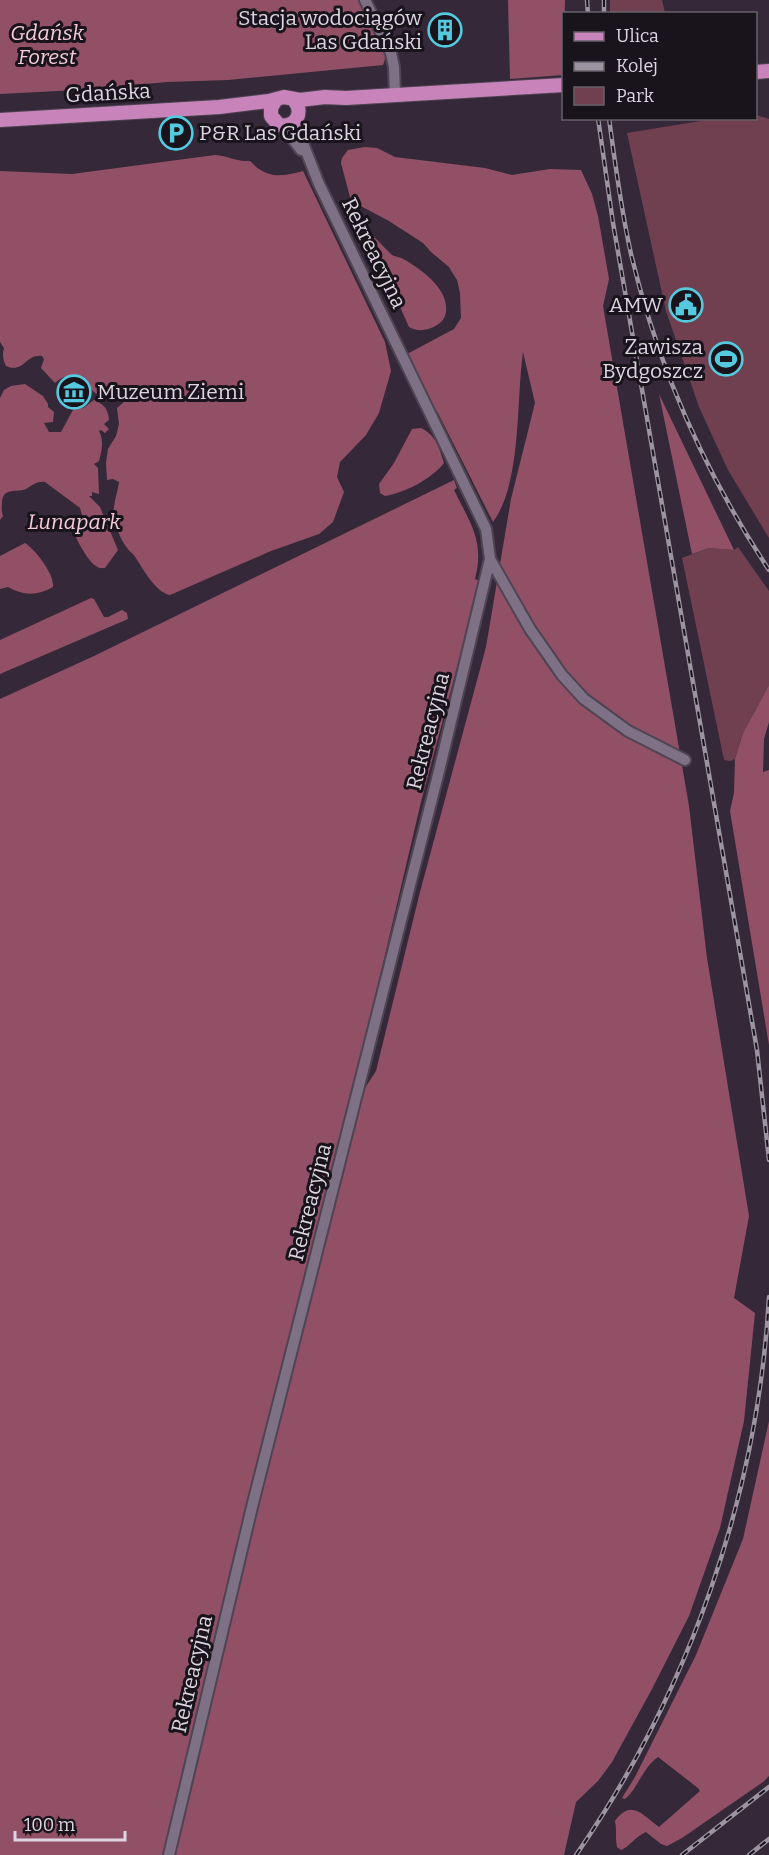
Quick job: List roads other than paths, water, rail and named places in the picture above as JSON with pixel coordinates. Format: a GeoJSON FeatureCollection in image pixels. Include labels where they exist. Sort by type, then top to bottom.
{"type":"FeatureCollection","features":[{"type":"Feature","properties":{"kind":"main road"},"geometry":{"type":"LineString","coordinates":[[346,98],[309,106],[291,124],[284,126],[276,123],[271,116],[271,108],[275,100],[284,97],[293,99],[346,98],[562,85]]}},
{"type":"Feature","properties":{"kind":"main road"},"geometry":{"type":"LineString","coordinates":[[293,99],[298,106],[298,117]]}},
{"type":"Feature","properties":{"kind":"main road","name":"Gdańska"},"geometry":{"type":"LineString","coordinates":[[0,120],[219,107],[275,100]]}},
{"type":"Feature","properties":{"kind":"main road","name":"Gdańska"},"geometry":{"type":"LineString","coordinates":[[219,107],[260,110],[271,116]]}},
{"type":"Feature","properties":{"kind":"street"},"geometry":{"type":"LineString","coordinates":[[365,0],[391,53],[395,95]]}},
{"type":"Feature","properties":{"kind":"street","name":"Rekreacyjna"},"geometry":{"type":"LineString","coordinates":[[298,117],[309,161]]}},
{"type":"Feature","properties":{"kind":"street","name":"Rekreacyjna"},"geometry":{"type":"LineString","coordinates":[[169,1855],[253,1503],[442,760],[490,560],[486,529],[481,518],[309,161],[284,126]]}},
{"type":"Feature","properties":{"kind":"street","name":"Rekreacyjna"},"geometry":{"type":"LineString","coordinates":[[490,560],[530,629],[562,675],[584,699],[628,731],[685,760]]}},
{"type":"Feature","properties":{"kind":"railway"},"geometry":{"type":"LineString","coordinates":[[587,0],[588,12]]}},
{"type":"Feature","properties":{"kind":"railway"},"geometry":{"type":"LineString","coordinates":[[604,0],[604,12]]}},
{"type":"Feature","properties":{"kind":"railway"},"geometry":{"type":"LineString","coordinates":[[598,120],[613,223],[757,1050],[769,1160]]}},
{"type":"Feature","properties":{"kind":"railway"},"geometry":{"type":"LineString","coordinates":[[609,120],[627,237],[655,337],[686,418],[704,457],[724,496],[769,570]]}},
{"type":"Feature","properties":{"kind":"railway"},"geometry":{"type":"LineString","coordinates":[[576,1855],[616,1792],[652,1727],[684,1659],[711,1589],[733,1518],[750,1445],[762,1371],[769,1297]]}},
{"type":"Feature","properties":{"kind":"railway"},"geometry":{"type":"LineString","coordinates":[[682,1855],[769,1787]]}},
{"type":"Feature","properties":{"kind":"railway"},"geometry":{"type":"LineString","coordinates":[[749,1855],[769,1839]]}},
{"type":"Feature","properties":{"kind":"place","name":"Stacja wodociągów Las Gdański"},"geometry":{"type":"Point","coordinates":[445,30]}},
{"type":"Feature","properties":{"kind":"place","name":"P&R Las Gdański"},"geometry":{"type":"Point","coordinates":[176,133]}},
{"type":"Feature","properties":{"kind":"place","name":"AMW"},"geometry":{"type":"Point","coordinates":[686,305]}},
{"type":"Feature","properties":{"kind":"place","name":"Zawisza Bydgoszcz"},"geometry":{"type":"Point","coordinates":[726,359]}},
{"type":"Feature","properties":{"kind":"place","name":"Muzeum Ziemi"},"geometry":{"type":"Point","coordinates":[74,392]}},
{"type":"Feature","properties":{"kind":"park label","name":"Gdańsk Forest"},"geometry":{"type":"Point","coordinates":[47,45]}},
{"type":"Feature","properties":{"kind":"park label","name":"Lunapark"},"geometry":{"type":"Point","coordinates":[74,522]}}]}
